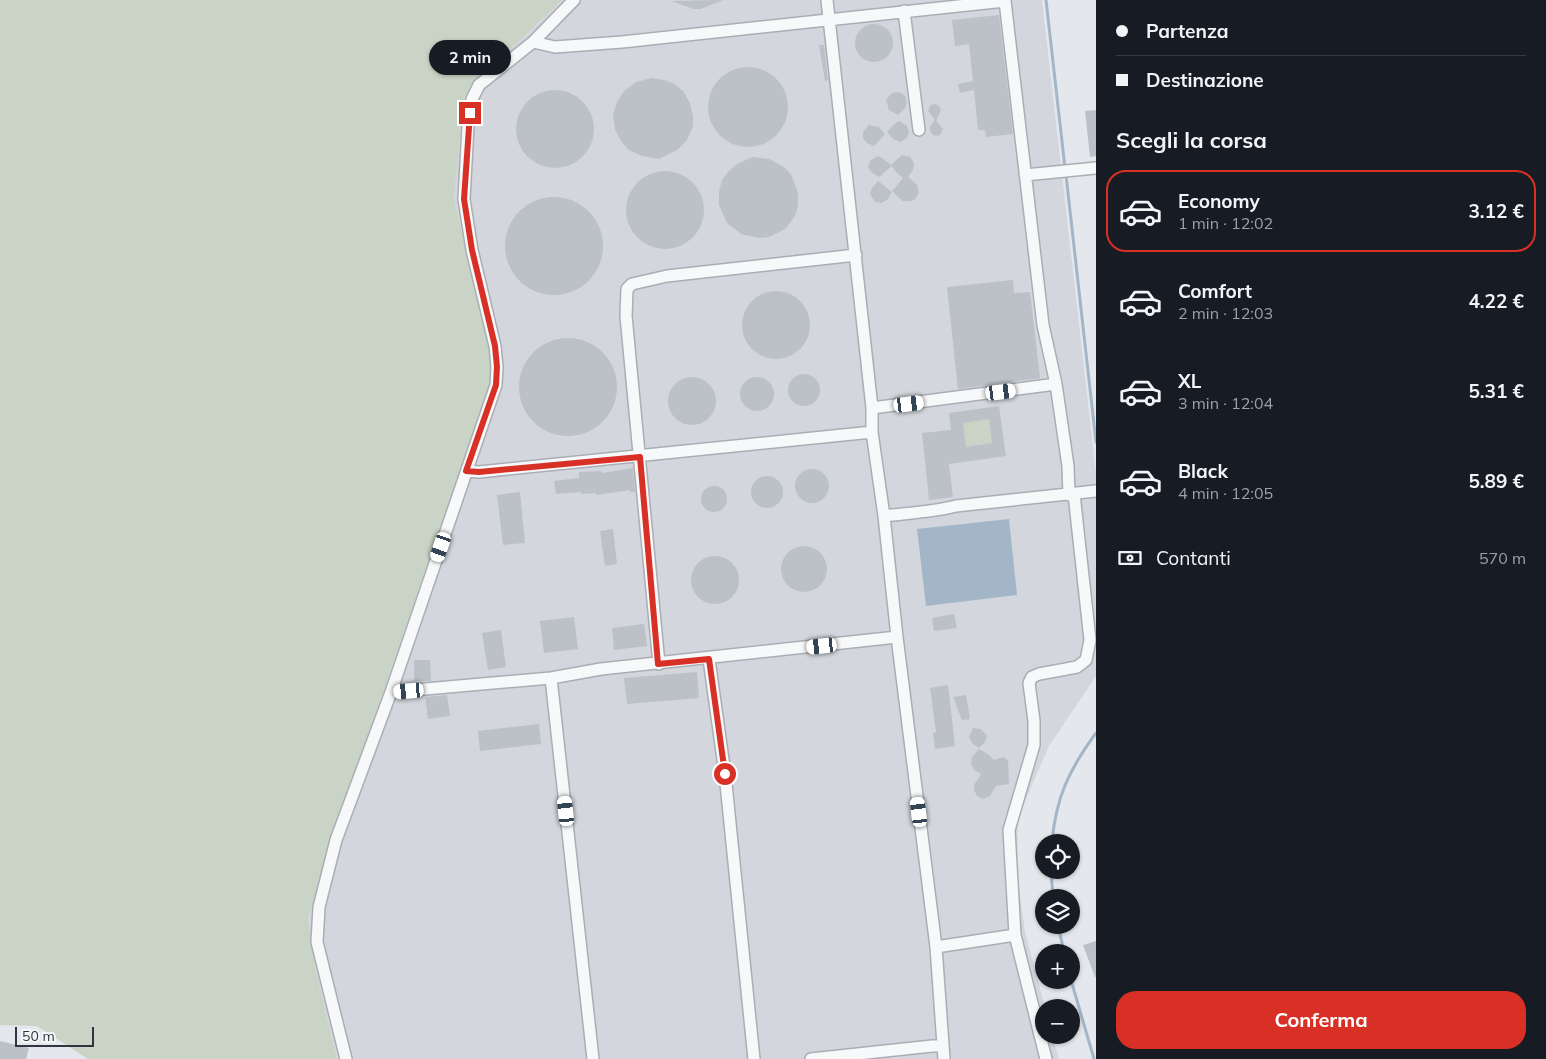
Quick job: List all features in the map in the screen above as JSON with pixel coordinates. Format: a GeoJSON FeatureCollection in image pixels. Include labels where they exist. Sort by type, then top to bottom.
{"type":"FeatureCollection","features":[{"type":"Feature","properties":{"kind":"street"},"geometry":{"type":"LineString","coordinates":[[346,1059],[317,942],[319,907],[336,840],[391,692],[496,385],[495,346],[472,250],[464,199],[468,126],[472,99],[479,85],[533,42],[574,0]]}},
{"type":"Feature","properties":{"kind":"street"},"geometry":{"type":"LineString","coordinates":[[827,0],[872,408],[872,432],[884,516],[897,637],[936,947],[944,1059]]}},
{"type":"Feature","properties":{"kind":"street"},"geometry":{"type":"LineString","coordinates":[[533,42],[555,47],[622,42],[1004,1],[1043,325],[1056,384],[1068,466],[1081,493],[1090,640],[1086,660],[1077,667],[1038,674],[1032,677],[1029,683],[1034,721],[1034,745],[1009,830],[1015,935],[1046,1059]]}},
{"type":"Feature","properties":{"kind":"street"},"geometry":{"type":"LineString","coordinates":[[904,11],[919,130]]}},
{"type":"Feature","properties":{"kind":"street"},"geometry":{"type":"LineString","coordinates":[[1025,175],[1096,168]]}},
{"type":"Feature","properties":{"kind":"street"},"geometry":{"type":"LineString","coordinates":[[658,664],[626,316],[627,289],[632,284],[667,276],[856,255]]}},
{"type":"Feature","properties":{"kind":"street"},"geometry":{"type":"LineString","coordinates":[[872,408],[1056,384]]}},
{"type":"Feature","properties":{"kind":"street"},"geometry":{"type":"LineString","coordinates":[[466,471],[479,472],[640,457],[872,432]]}},
{"type":"Feature","properties":{"kind":"street"},"geometry":{"type":"LineString","coordinates":[[884,516],[922,510],[939,510],[956,506],[1081,493]]}},
{"type":"Feature","properties":{"kind":"street"},"geometry":{"type":"LineString","coordinates":[[391,692],[551,678],[601,669],[709,659],[897,637]]}},
{"type":"Feature","properties":{"kind":"street"},"geometry":{"type":"LineString","coordinates":[[709,659],[725,774],[754,1059]]}},
{"type":"Feature","properties":{"kind":"street"},"geometry":{"type":"LineString","coordinates":[[551,678],[593,1059]]}},
{"type":"Feature","properties":{"kind":"street"},"geometry":{"type":"LineString","coordinates":[[936,947],[1015,935]]}},
{"type":"Feature","properties":{"kind":"street"},"geometry":{"type":"LineString","coordinates":[[811,1059],[943,1046]]}},
{"type":"Feature","properties":{"kind":"shaded area"},"geometry":{"type":"Polygon","coordinates":[[[563,0],[1042,0],[1096,473],[1096,676],[1049,746],[1018,817],[1017,874],[1025,932],[1035,970],[1035,989],[1040,989],[1043,999],[1035,999],[1035,1044],[1055,1044],[1059,1059],[337,1059],[315,967],[308,918],[360,759],[490,385],[492,366],[454,200],[463,102],[470,86],[563,0]]]}},
{"type":"Feature","properties":{"kind":"green space"},"geometry":{"type":"Polygon","coordinates":[[[0,0],[563,0],[470,86],[463,102],[454,200],[491,351],[490,385],[360,759],[308,918],[315,967],[337,1059],[88,1059],[37,1026],[0,1025],[0,0]]]}},
{"type":"Feature","properties":{"kind":"green space"},"geometry":{"type":"Polygon","coordinates":[[[989,419],[992,443],[966,447],[963,423],[989,419]]]}},
{"type":"Feature","properties":{"kind":"water"},"geometry":{"type":"Polygon","coordinates":[[[1009,519],[1017,595],[926,606],[917,529],[1009,519]]]}},
{"type":"Feature","properties":{"kind":"building"},"geometry":{"type":"Polygon","coordinates":[[[723,0],[701,9],[693,9],[672,1],[723,0]]]}},
{"type":"Feature","properties":{"kind":"building"},"geometry":{"type":"Polygon","coordinates":[[[999,15],[1013,134],[986,137],[985,130],[978,130],[974,90],[960,93],[958,84],[973,81],[969,44],[955,46],[952,20],[999,15]]]}},
{"type":"Feature","properties":{"kind":"building"},"geometry":{"type":"Polygon","coordinates":[[[874,24],[888,29],[893,43],[888,57],[874,62],[860,57],[855,43],[860,29],[874,24]]]}},
{"type":"Feature","properties":{"kind":"building"},"geometry":{"type":"Polygon","coordinates":[[[819,45],[824,45],[828,80],[825,81],[819,45]]]}},
{"type":"Feature","properties":{"kind":"building"},"geometry":{"type":"Polygon","coordinates":[[[748,67],[763,70],[776,79],[785,92],[788,107],[785,122],[776,135],[763,144],[748,147],[733,144],[720,135],[711,122],[708,107],[711,92],[720,79],[733,70],[748,67]]]}},
{"type":"Feature","properties":{"kind":"building"},"geometry":{"type":"Polygon","coordinates":[[[652,78],[673,83],[683,91],[690,103],[693,116],[693,126],[687,140],[677,150],[659,159],[642,156],[629,150],[621,141],[615,129],[613,115],[617,102],[624,91],[636,82],[652,78]]]}},
{"type":"Feature","properties":{"kind":"building"},"geometry":{"type":"Polygon","coordinates":[[[547,90],[563,90],[577,96],[588,107],[594,121],[594,137],[588,151],[577,162],[563,168],[547,168],[533,162],[522,151],[516,137],[516,121],[522,107],[533,96],[547,90]]]}},
{"type":"Feature","properties":{"kind":"building"},"geometry":{"type":"Polygon","coordinates":[[[899,92],[905,96],[907,102],[905,108],[898,115],[889,110],[886,100],[892,93],[899,92]]]}},
{"type":"Feature","properties":{"kind":"building"},"geometry":{"type":"Polygon","coordinates":[[[935,104],[941,110],[936,121],[943,129],[940,135],[936,136],[930,131],[930,127],[935,120],[928,111],[931,105],[935,104]]]}},
{"type":"Feature","properties":{"kind":"building"},"geometry":{"type":"Polygon","coordinates":[[[1096,110],[1096,156],[1090,157],[1085,111],[1096,110]]]}},
{"type":"Feature","properties":{"kind":"building"},"geometry":{"type":"Polygon","coordinates":[[[899,121],[907,126],[909,132],[907,138],[900,142],[893,139],[887,132],[899,121]]]}},
{"type":"Feature","properties":{"kind":"building"},"geometry":{"type":"Polygon","coordinates":[[[869,125],[879,127],[885,134],[874,146],[867,143],[863,138],[863,132],[869,125]]]}},
{"type":"Feature","properties":{"kind":"building"},"geometry":{"type":"Polygon","coordinates":[[[902,155],[910,157],[914,163],[913,170],[908,177],[917,185],[919,193],[911,201],[903,201],[892,191],[903,178],[892,166],[879,177],[871,172],[868,167],[870,161],[877,156],[891,165],[902,155]]]}},
{"type":"Feature","properties":{"kind":"building"},"geometry":{"type":"Polygon","coordinates":[[[753,157],[769,159],[784,167],[791,174],[798,193],[796,214],[785,229],[769,237],[759,238],[741,234],[727,223],[719,205],[719,192],[722,180],[737,164],[753,157]]]}},
{"type":"Feature","properties":{"kind":"building"},"geometry":{"type":"Polygon","coordinates":[[[665,171],[680,174],[697,188],[701,195],[704,210],[701,225],[687,242],[680,246],[665,249],[650,246],[633,232],[629,225],[626,210],[629,195],[643,178],[650,174],[665,171]]]}},
{"type":"Feature","properties":{"kind":"building"},"geometry":{"type":"Polygon","coordinates":[[[878,181],[892,192],[887,200],[881,203],[875,202],[870,194],[878,181]]]}},
{"type":"Feature","properties":{"kind":"building"},"geometry":{"type":"Polygon","coordinates":[[[554,197],[573,201],[589,211],[599,227],[603,246],[599,265],[589,281],[573,291],[554,295],[535,291],[519,281],[509,265],[505,246],[509,227],[519,211],[535,201],[554,197]]]}},
{"type":"Feature","properties":{"kind":"building"},"geometry":{"type":"Polygon","coordinates":[[[1013,280],[1014,293],[1030,292],[1040,378],[958,389],[947,287],[1013,280]]]}},
{"type":"Feature","properties":{"kind":"building"},"geometry":{"type":"Polygon","coordinates":[[[769,291],[783,291],[795,296],[805,306],[810,318],[810,332],[805,344],[795,354],[783,359],[769,359],[757,354],[747,344],[742,332],[742,318],[747,306],[757,296],[769,291]]]}},
{"type":"Feature","properties":{"kind":"building"},"geometry":{"type":"Polygon","coordinates":[[[568,338],[587,341],[603,352],[614,368],[617,387],[614,406],[603,422],[587,433],[568,436],[549,433],[533,422],[522,406],[519,387],[522,368],[533,352],[549,341],[568,338]]]}},
{"type":"Feature","properties":{"kind":"building"},"geometry":{"type":"Polygon","coordinates":[[[804,374],[810,375],[815,379],[819,384],[819,396],[815,401],[810,405],[804,406],[798,405],[793,401],[789,396],[788,390],[789,384],[793,379],[798,375],[804,374]]]}},
{"type":"Feature","properties":{"kind":"building"},"geometry":{"type":"Polygon","coordinates":[[[692,377],[701,379],[709,384],[714,392],[716,401],[714,410],[709,418],[701,423],[692,425],[683,423],[675,418],[670,410],[668,401],[670,392],[675,384],[683,379],[692,377]]]}},
{"type":"Feature","properties":{"kind":"building"},"geometry":{"type":"Polygon","coordinates":[[[757,377],[769,382],[774,394],[769,406],[757,411],[745,406],[740,394],[745,382],[757,377]]]}},
{"type":"Feature","properties":{"kind":"building"},"geometry":{"type":"Polygon","coordinates":[[[999,406],[1006,456],[949,464],[953,497],[929,500],[922,433],[951,430],[949,413],[999,406]],[[989,419],[963,423],[966,447],[992,443],[989,419]]]}},
{"type":"Feature","properties":{"kind":"building"},"geometry":{"type":"Polygon","coordinates":[[[633,468],[635,492],[630,492],[630,490],[596,495],[596,493],[581,494],[581,492],[556,494],[554,481],[579,478],[579,472],[601,471],[602,473],[633,468]]]}},
{"type":"Feature","properties":{"kind":"building"},"geometry":{"type":"Polygon","coordinates":[[[812,469],[824,474],[829,486],[824,498],[812,503],[800,498],[795,486],[800,474],[812,469]]]}},
{"type":"Feature","properties":{"kind":"building"},"geometry":{"type":"Polygon","coordinates":[[[767,476],[773,477],[778,481],[782,486],[782,498],[778,503],[773,507],[767,508],[761,507],[756,503],[752,498],[751,492],[752,486],[756,481],[761,477],[767,476]]]}},
{"type":"Feature","properties":{"kind":"building"},"geometry":{"type":"Polygon","coordinates":[[[714,486],[723,490],[727,499],[723,508],[714,512],[705,508],[701,499],[705,490],[714,486]]]}},
{"type":"Feature","properties":{"kind":"building"},"geometry":{"type":"Polygon","coordinates":[[[520,492],[525,543],[503,545],[497,495],[520,492]]]}},
{"type":"Feature","properties":{"kind":"building"},"geometry":{"type":"Polygon","coordinates":[[[613,529],[617,564],[605,566],[600,531],[613,529]]]}},
{"type":"Feature","properties":{"kind":"building"},"geometry":{"type":"Polygon","coordinates":[[[799,546],[809,546],[821,552],[826,560],[826,578],[821,586],[813,591],[799,592],[791,589],[784,582],[781,574],[781,564],[784,556],[791,549],[799,546]]]}},
{"type":"Feature","properties":{"kind":"building"},"geometry":{"type":"Polygon","coordinates":[[[715,556],[724,558],[732,563],[737,571],[739,580],[737,589],[732,597],[724,602],[715,604],[706,602],[698,597],[693,589],[691,580],[693,571],[698,563],[706,558],[715,556]]]}},
{"type":"Feature","properties":{"kind":"building"},"geometry":{"type":"Polygon","coordinates":[[[954,614],[957,628],[934,631],[932,618],[954,614]]]}},
{"type":"Feature","properties":{"kind":"building"},"geometry":{"type":"Polygon","coordinates":[[[574,617],[578,649],[544,653],[540,621],[574,617]]]}},
{"type":"Feature","properties":{"kind":"building"},"geometry":{"type":"Polygon","coordinates":[[[644,624],[647,646],[614,650],[612,628],[644,624]]]}},
{"type":"Feature","properties":{"kind":"building"},"geometry":{"type":"Polygon","coordinates":[[[501,630],[506,667],[488,670],[482,633],[501,630]]]}},
{"type":"Feature","properties":{"kind":"building"},"geometry":{"type":"Polygon","coordinates":[[[414,660],[430,660],[431,681],[414,681],[414,660]]]}},
{"type":"Feature","properties":{"kind":"building"},"geometry":{"type":"Polygon","coordinates":[[[697,672],[699,698],[627,704],[624,678],[697,672]]]}},
{"type":"Feature","properties":{"kind":"building"},"geometry":{"type":"Polygon","coordinates":[[[948,685],[955,746],[935,749],[933,733],[936,732],[930,688],[948,685]]]}},
{"type":"Feature","properties":{"kind":"building"},"geometry":{"type":"Polygon","coordinates":[[[447,695],[450,716],[428,719],[425,697],[447,695]]]}},
{"type":"Feature","properties":{"kind":"building"},"geometry":{"type":"Polygon","coordinates":[[[966,695],[970,719],[962,720],[953,697],[966,695]]]}},
{"type":"Feature","properties":{"kind":"building"},"geometry":{"type":"Polygon","coordinates":[[[539,724],[541,744],[480,751],[478,731],[539,724]]]}},
{"type":"Feature","properties":{"kind":"building"},"geometry":{"type":"Polygon","coordinates":[[[973,728],[981,729],[987,736],[985,742],[979,748],[972,743],[969,737],[973,728]]]}},
{"type":"Feature","properties":{"kind":"building"},"geometry":{"type":"Polygon","coordinates":[[[979,749],[994,760],[1004,757],[1008,761],[1009,784],[996,786],[990,796],[983,799],[977,796],[974,790],[974,785],[981,774],[974,770],[971,764],[972,757],[979,749]]]}},
{"type":"Feature","properties":{"kind":"building"},"geometry":{"type":"Polygon","coordinates":[[[1096,941],[1096,977],[1095,977],[1083,945],[1096,941]]]}},
{"type":"Feature","properties":{"kind":"building"},"geometry":{"type":"Polygon","coordinates":[[[0,1041],[29,1048],[26,1059],[0,1059],[0,1041]]]}},
{"type":"Feature","properties":{"kind":"waterway"},"geometry":{"type":"LineString","coordinates":[[1046,0],[1065,168]]}},
{"type":"Feature","properties":{"kind":"waterway"},"geometry":{"type":"LineString","coordinates":[[1066,175],[1096,442]]}},
{"type":"Feature","properties":{"kind":"waterway"},"geometry":{"type":"LineString","coordinates":[[1053,834],[1065,784],[1078,759],[1096,733]]}},
{"type":"Feature","properties":{"kind":"waterway"},"geometry":{"type":"LineString","coordinates":[[1052,879],[1052,889]]}},
{"type":"Feature","properties":{"kind":"waterway"},"geometry":{"type":"LineString","coordinates":[[1060,934],[1062,944]]}},
{"type":"Feature","properties":{"kind":"waterway"},"geometry":{"type":"LineString","coordinates":[[1074,989],[1094,1059]]}},
{"type":"Feature","properties":{"kind":"route"},"geometry":{"type":"LineString","coordinates":[[470,113],[464,199],[472,250],[495,346],[497,367],[496,385],[466,471],[479,472],[640,457],[658,664],[709,659],[725,774]]}}]}
